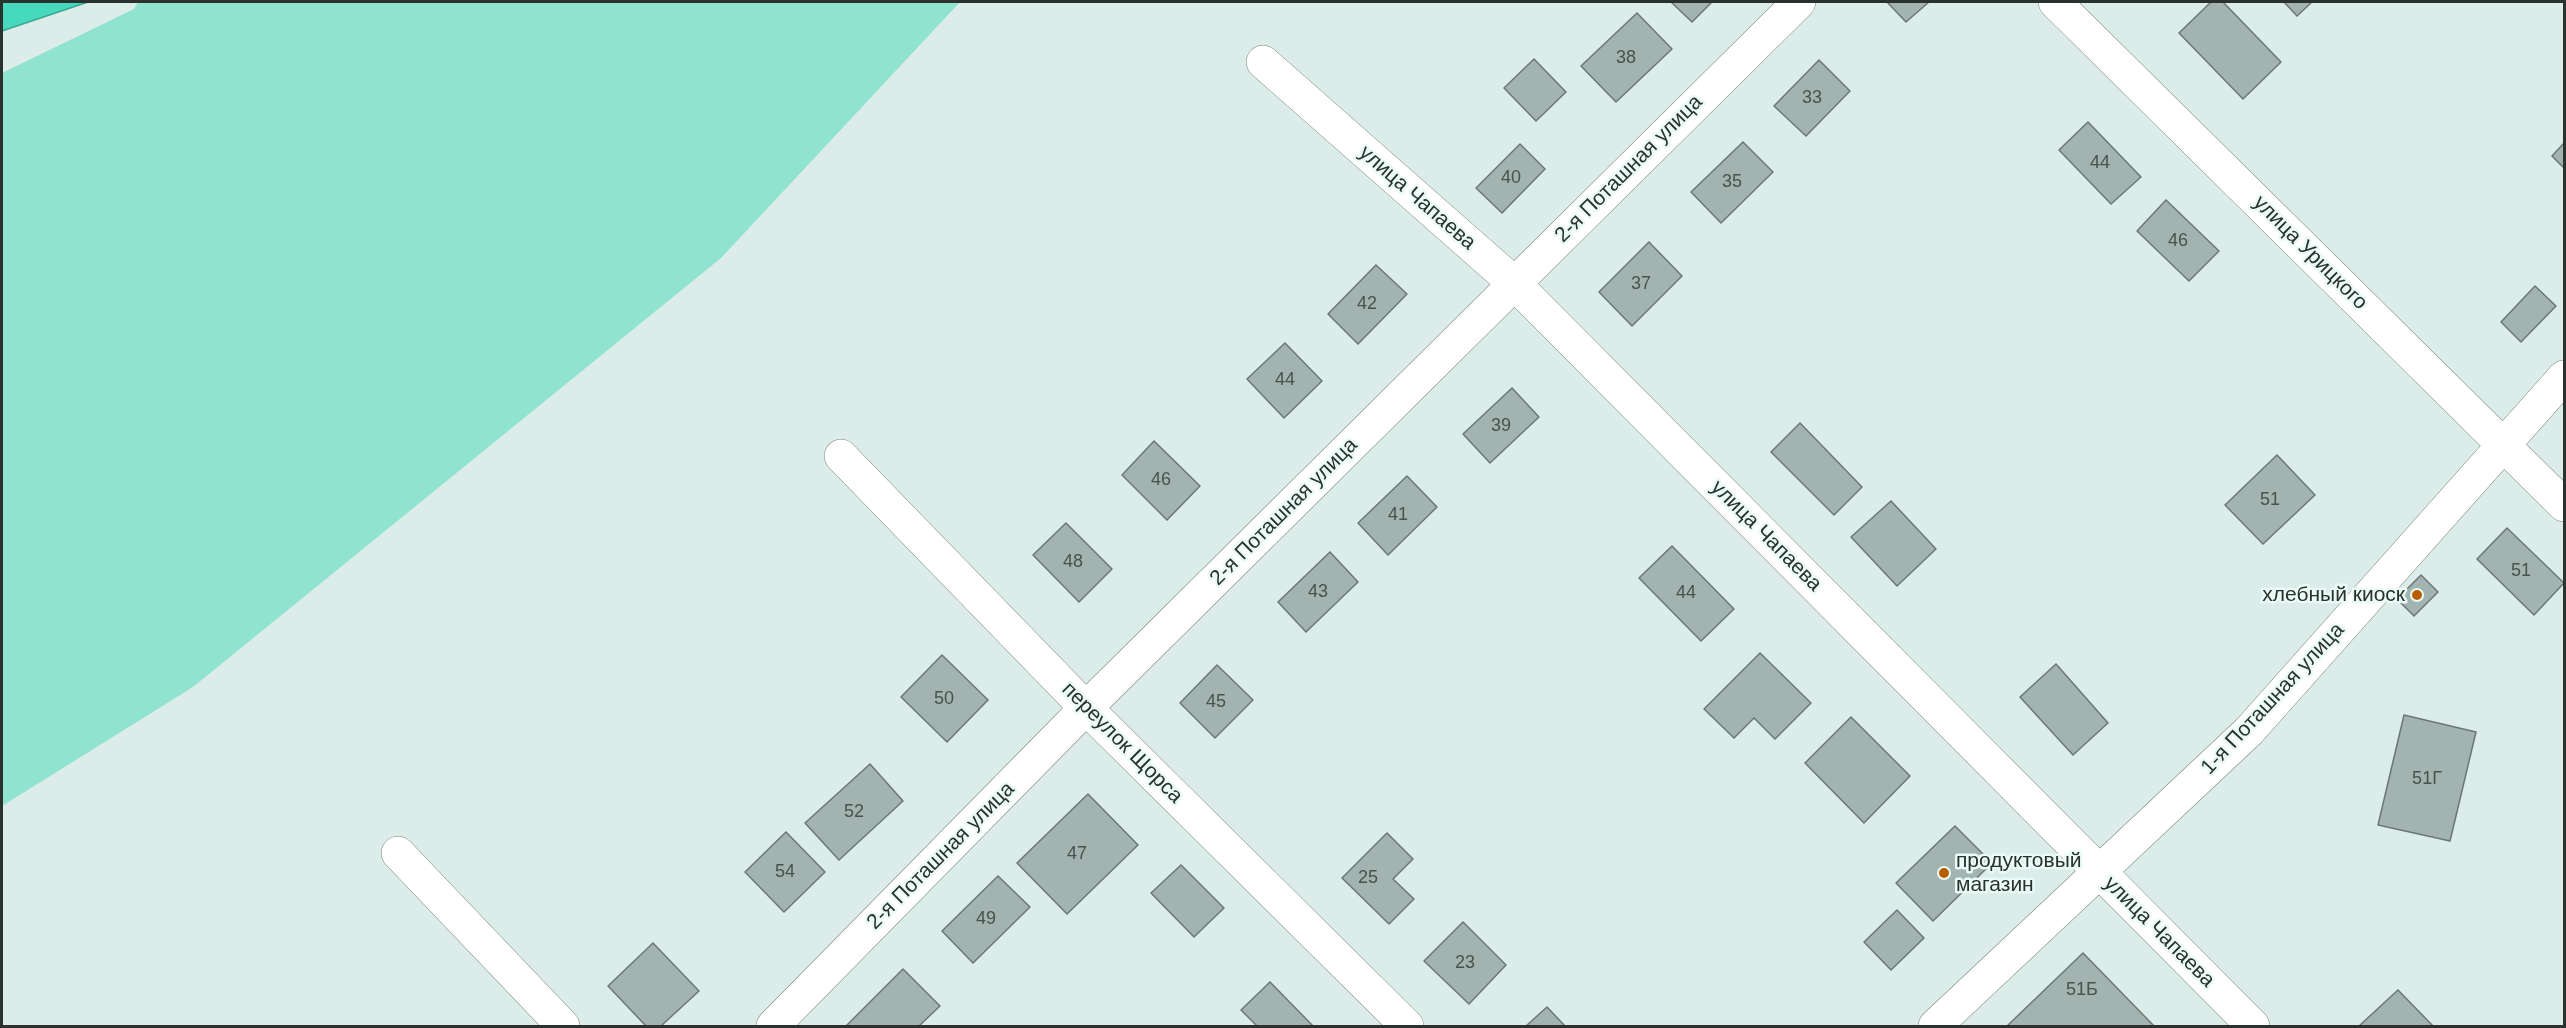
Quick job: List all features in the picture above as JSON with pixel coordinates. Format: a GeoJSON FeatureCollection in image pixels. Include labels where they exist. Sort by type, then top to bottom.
{"type":"FeatureCollection","features":[{"type":"Feature","properties":{"kind":"street","name":"2-я Поташная улица"},"geometry":{"type":"LineString","coordinates":[[773,1026],[1086,708],[1799,2]]}},
{"type":"Feature","properties":{"kind":"street","name":"улица Урицкого"},"geometry":{"type":"LineString","coordinates":[[2055,2],[2565,505]]}},
{"type":"Feature","properties":{"kind":"street","name":"улица Чапаева"},"geometry":{"type":"LineString","coordinates":[[1263,62],[1514,283],[2253,1026]]}},
{"type":"Feature","properties":{"kind":"street","name":"1-я Поташная улица"},"geometry":{"type":"LineString","coordinates":[[1935,1026],[2249,731],[2503,443],[2565,377]]}},
{"type":"Feature","properties":{"kind":"street","name":"переулок Щорса"},"geometry":{"type":"LineString","coordinates":[[841,456],[1086,708],[1407,1026]]}},
{"type":"Feature","properties":{"kind":"street"},"geometry":{"type":"LineString","coordinates":[[398,853],[563,1026]]}},
{"type":"Feature","properties":{"kind":"shaded area"},"geometry":{"type":"Polygon","coordinates":[[[2,2],[88,2],[2,31],[2,2]]]}},
{"type":"Feature","properties":{"kind":"shaded area"},"geometry":{"type":"Polygon","coordinates":[[[138,2],[960,2],[721,258],[193,687],[2,806],[2,73],[134,9],[138,2]]]}},
{"type":"Feature","properties":{"kind":"building"},"geometry":{"type":"Polygon","coordinates":[[[1671,2],[1712,2],[1692,22],[1671,2]]]}},
{"type":"Feature","properties":{"kind":"building"},"geometry":{"type":"Polygon","coordinates":[[[1887,2],[1929,2],[1906,22],[1887,2]]]}},
{"type":"Feature","properties":{"kind":"building"},"geometry":{"type":"Polygon","coordinates":[[[2211,2],[2223,2],[2281,62],[2243,99],[2179,33],[2211,2]]]}},
{"type":"Feature","properties":{"kind":"building"},"geometry":{"type":"Polygon","coordinates":[[[2284,2],[2312,2],[2297,16],[2284,2]]]}},
{"type":"Feature","properties":{"kind":"building"},"geometry":{"type":"Polygon","coordinates":[[[1637,13],[1672,49],[1616,102],[1581,66],[1637,13]]]}},
{"type":"Feature","properties":{"kind":"building"},"geometry":{"type":"Polygon","coordinates":[[[1534,59],[1566,92],[1536,121],[1504,88],[1534,59]]]}},
{"type":"Feature","properties":{"kind":"building"},"geometry":{"type":"Polygon","coordinates":[[[1819,60],[1850,91],[1806,136],[1774,106],[1819,60]]]}},
{"type":"Feature","properties":{"kind":"building"},"geometry":{"type":"Polygon","coordinates":[[[2088,122],[2141,177],[2111,204],[2059,150],[2088,122]]]}},
{"type":"Feature","properties":{"kind":"building"},"geometry":{"type":"Polygon","coordinates":[[[1743,142],[1773,172],[1721,223],[1691,192],[1743,142]]]}},
{"type":"Feature","properties":{"kind":"building"},"geometry":{"type":"Polygon","coordinates":[[[2564,143],[2564,168],[2552,156],[2564,143]]]}},
{"type":"Feature","properties":{"kind":"building"},"geometry":{"type":"Polygon","coordinates":[[[1520,144],[1545,169],[1502,213],[1476,188],[1520,144]]]}},
{"type":"Feature","properties":{"kind":"building"},"geometry":{"type":"Polygon","coordinates":[[[2166,200],[2219,251],[2189,281],[2137,231],[2166,200]]]}},
{"type":"Feature","properties":{"kind":"building"},"geometry":{"type":"Polygon","coordinates":[[[1649,242],[1682,276],[1632,326],[1599,292],[1649,242]]]}},
{"type":"Feature","properties":{"kind":"building"},"geometry":{"type":"Polygon","coordinates":[[[1376,265],[1407,294],[1358,344],[1328,314],[1376,265]]]}},
{"type":"Feature","properties":{"kind":"building"},"geometry":{"type":"Polygon","coordinates":[[[2535,286],[2556,306],[2521,342],[2501,322],[2535,286]]]}},
{"type":"Feature","properties":{"kind":"building"},"geometry":{"type":"Polygon","coordinates":[[[1285,343],[1322,381],[1284,418],[1247,379],[1285,343]]]}},
{"type":"Feature","properties":{"kind":"building"},"geometry":{"type":"Polygon","coordinates":[[[1512,388],[1539,417],[1490,463],[1463,434],[1512,388]]]}},
{"type":"Feature","properties":{"kind":"building"},"geometry":{"type":"Polygon","coordinates":[[[1800,423],[1862,487],[1834,515],[1771,452],[1800,423]]]}},
{"type":"Feature","properties":{"kind":"building"},"geometry":{"type":"Polygon","coordinates":[[[1154,441],[1200,486],[1167,520],[1122,475],[1154,441]]]}},
{"type":"Feature","properties":{"kind":"building"},"geometry":{"type":"Polygon","coordinates":[[[2277,455],[2315,495],[2263,544],[2225,505],[2277,455]]]}},
{"type":"Feature","properties":{"kind":"building"},"geometry":{"type":"Polygon","coordinates":[[[1407,476],[1437,507],[1388,555],[1358,523],[1407,476]]]}},
{"type":"Feature","properties":{"kind":"building"},"geometry":{"type":"Polygon","coordinates":[[[1891,501],[1936,549],[1897,586],[1851,537],[1891,501]]]}},
{"type":"Feature","properties":{"kind":"building"},"geometry":{"type":"Polygon","coordinates":[[[1066,523],[1112,569],[1079,602],[1033,555],[1066,523]]]}},
{"type":"Feature","properties":{"kind":"building"},"geometry":{"type":"Polygon","coordinates":[[[2507,528],[2564,583],[2534,615],[2477,559],[2507,528]]]}},
{"type":"Feature","properties":{"kind":"building"},"geometry":{"type":"Polygon","coordinates":[[[1672,546],[1734,609],[1701,641],[1639,578],[1672,546]]]}},
{"type":"Feature","properties":{"kind":"building"},"geometry":{"type":"Polygon","coordinates":[[[1330,552],[1358,582],[1306,632],[1278,602],[1330,552]]]}},
{"type":"Feature","properties":{"kind":"building","name":"хлебный киоск"},"geometry":{"type":"Polygon","coordinates":[[[2421,575],[2438,592],[2414,616],[2397,599],[2421,575]]]}},
{"type":"Feature","properties":{"kind":"building"},"geometry":{"type":"Polygon","coordinates":[[[1760,653],[1811,703],[1775,739],[1754,718],[1734,738],[1704,709],[1760,653]]]}},
{"type":"Feature","properties":{"kind":"building"},"geometry":{"type":"Polygon","coordinates":[[[942,655],[988,700],[947,742],[901,697],[942,655]]]}},
{"type":"Feature","properties":{"kind":"building"},"geometry":{"type":"Polygon","coordinates":[[[2056,664],[2108,723],[2073,755],[2020,697],[2056,664]]]}},
{"type":"Feature","properties":{"kind":"building"},"geometry":{"type":"Polygon","coordinates":[[[1217,665],[1253,700],[1215,738],[1180,703],[1217,665]]]}},
{"type":"Feature","properties":{"kind":"building"},"geometry":{"type":"Polygon","coordinates":[[[2404,715],[2476,732],[2450,841],[2378,825],[2404,715]]]}},
{"type":"Feature","properties":{"kind":"building"},"geometry":{"type":"Polygon","coordinates":[[[1851,717],[1910,776],[1864,823],[1805,763],[1851,717]]]}},
{"type":"Feature","properties":{"kind":"building"},"geometry":{"type":"Polygon","coordinates":[[[870,764],[903,801],[839,860],[805,823],[870,764]]]}},
{"type":"Feature","properties":{"kind":"building"},"geometry":{"type":"Polygon","coordinates":[[[1088,794],[1138,845],[1067,914],[1017,863],[1088,794]]]}},
{"type":"Feature","properties":{"kind":"building","name":"продуктовый магазин"},"geometry":{"type":"Polygon","coordinates":[[[1955,826],[1992,863],[1933,921],[1896,883],[1955,826]]]}},
{"type":"Feature","properties":{"kind":"building"},"geometry":{"type":"Polygon","coordinates":[[[786,832],[825,872],[784,912],[745,872],[786,832]]]}},
{"type":"Feature","properties":{"kind":"building"},"geometry":{"type":"Polygon","coordinates":[[[1387,833],[1413,859],[1393,879],[1414,899],[1389,924],[1342,878],[1387,833]]]}},
{"type":"Feature","properties":{"kind":"building"},"geometry":{"type":"Polygon","coordinates":[[[1181,865],[1224,908],[1194,937],[1151,893],[1181,865]]]}},
{"type":"Feature","properties":{"kind":"building"},"geometry":{"type":"Polygon","coordinates":[[[998,876],[1030,907],[973,963],[942,931],[998,876]]]}},
{"type":"Feature","properties":{"kind":"building"},"geometry":{"type":"Polygon","coordinates":[[[1897,910],[1924,938],[1891,970],[1864,942],[1897,910]]]}},
{"type":"Feature","properties":{"kind":"building"},"geometry":{"type":"Polygon","coordinates":[[[1463,922],[1506,965],[1469,1004],[1424,961],[1463,922]]]}},
{"type":"Feature","properties":{"kind":"building"},"geometry":{"type":"Polygon","coordinates":[[[653,943],[699,991],[661,1026],[646,1026],[608,986],[653,943]]]}},
{"type":"Feature","properties":{"kind":"building"},"geometry":{"type":"Polygon","coordinates":[[[2083,953],[2154,1026],[2007,1026],[2083,953]]]}},
{"type":"Feature","properties":{"kind":"building"},"geometry":{"type":"Polygon","coordinates":[[[903,969],[940,1006],[919,1026],[846,1026],[903,969]]]}},
{"type":"Feature","properties":{"kind":"building"},"geometry":{"type":"Polygon","coordinates":[[[1270,982],[1313,1026],[1257,1026],[1241,1010],[1270,982]]]}},
{"type":"Feature","properties":{"kind":"building"},"geometry":{"type":"Polygon","coordinates":[[[2398,990],[2433,1026],[2359,1026],[2398,990]]]}},
{"type":"Feature","properties":{"kind":"building"},"geometry":{"type":"Polygon","coordinates":[[[1547,1007],[1565,1026],[1526,1026],[1547,1007]]]}},
{"type":"Feature","properties":{"kind":"place","name":"хлебный киоск"},"geometry":{"type":"Point","coordinates":[2417,595]}},
{"type":"Feature","properties":{"kind":"place","name":"продуктовый магазин"},"geometry":{"type":"Point","coordinates":[1944,873]}}]}
